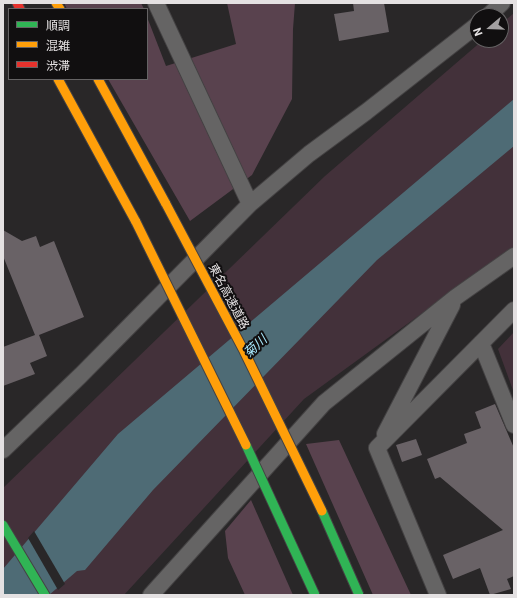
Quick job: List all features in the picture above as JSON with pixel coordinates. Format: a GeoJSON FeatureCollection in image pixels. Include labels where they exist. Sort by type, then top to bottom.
{"type":"FeatureCollection","features":[{"type":"Feature","properties":{"kind":"main road"},"geometry":{"type":"LineString","coordinates":[[59,80],[136,222],[217,384],[315,595]]}},
{"type":"Feature","properties":{"kind":"main road","name":"東名高速道路"},"geometry":{"type":"LineString","coordinates":[[99,80],[247,358],[333,534],[359,595]]}},
{"type":"Feature","properties":{"kind":"main road"},"geometry":{"type":"LineString","coordinates":[[3,525],[45,595]]}},
{"type":"Feature","properties":{"kind":"street"},"geometry":{"type":"LineString","coordinates":[[156,3],[250,204]]}},
{"type":"Feature","properties":{"kind":"street"},"geometry":{"type":"LineString","coordinates":[[3,450],[81,375],[250,204],[310,154],[373,107],[469,31]]}},
{"type":"Feature","properties":{"kind":"street"},"geometry":{"type":"LineString","coordinates":[[151,595],[324,403],[456,297],[514,256]]}},
{"type":"Feature","properties":{"kind":"street"},"geometry":{"type":"LineString","coordinates":[[377,448],[456,297]]}},
{"type":"Feature","properties":{"kind":"street"},"geometry":{"type":"LineString","coordinates":[[377,448],[514,310]]}},
{"type":"Feature","properties":{"kind":"street"},"geometry":{"type":"LineString","coordinates":[[481,343],[514,425]]}},
{"type":"Feature","properties":{"kind":"street"},"geometry":{"type":"LineString","coordinates":[[377,448],[438,595]]}},
{"type":"Feature","properties":{"kind":"shaded area"},"geometry":{"type":"Polygon","coordinates":[[[64,3],[141,3],[144,8],[66,8],[64,3]]]}},
{"type":"Feature","properties":{"kind":"shaded area"},"geometry":{"type":"Polygon","coordinates":[[[227,3],[295,3],[292,99],[252,175],[190,221],[109,80],[148,80],[148,20],[166,66],[236,44],[227,3]]]}},
{"type":"Feature","properties":{"kind":"shaded area"},"geometry":{"type":"Polygon","coordinates":[[[514,13],[514,249],[487,266],[304,399],[124,595],[3,595],[3,488],[325,176],[474,48],[509,48],[509,17],[514,13]]]}},
{"type":"Feature","properties":{"kind":"shaded area"},"geometry":{"type":"Polygon","coordinates":[[[514,332],[514,393],[498,349],[514,332]]]}},
{"type":"Feature","properties":{"kind":"shaded area"},"geometry":{"type":"Polygon","coordinates":[[[339,440],[411,595],[373,595],[306,444],[339,440]]]}},
{"type":"Feature","properties":{"kind":"shaded area"},"geometry":{"type":"Polygon","coordinates":[[[251,500],[293,595],[245,595],[228,558],[225,531],[251,500]]]}},
{"type":"Feature","properties":{"kind":"water","name":"菊川"},"geometry":{"type":"Polygon","coordinates":[[[514,99],[514,146],[377,260],[153,490],[85,570],[77,571],[49,595],[3,595],[3,569],[118,434],[514,99]]]}},
{"type":"Feature","properties":{"kind":"pier"},"geometry":{"type":"Polygon","coordinates":[[[34,531],[65,584],[58,590],[28,538],[34,531]]]}},
{"type":"Feature","properties":{"kind":"building"},"geometry":{"type":"Polygon","coordinates":[[[353,3],[384,3],[389,32],[339,41],[334,14],[354,11],[353,3]]]}},
{"type":"Feature","properties":{"kind":"building"},"geometry":{"type":"Polygon","coordinates":[[[3,230],[22,241],[36,236],[40,247],[54,241],[84,317],[39,335],[47,356],[30,363],[35,374],[3,386],[3,347],[35,335],[3,256],[3,230]]]}},
{"type":"Feature","properties":{"kind":"building"},"geometry":{"type":"Polygon","coordinates":[[[495,404],[514,448],[514,576],[507,579],[511,589],[490,595],[480,568],[453,579],[443,555],[503,530],[440,477],[435,479],[427,459],[467,443],[464,434],[481,428],[475,412],[495,404]]]}},
{"type":"Feature","properties":{"kind":"building"},"geometry":{"type":"Polygon","coordinates":[[[416,439],[422,455],[402,462],[396,445],[416,439]]]}},
{"type":"Feature","properties":{"kind":"traffic: fast"},"geometry":{"type":"LineString","coordinates":[[246,445],[315,595]]}},
{"type":"Feature","properties":{"kind":"traffic: fast"},"geometry":{"type":"LineString","coordinates":[[322,511],[359,595]]}},
{"type":"Feature","properties":{"kind":"traffic: fast"},"geometry":{"type":"LineString","coordinates":[[3,525],[45,595]]}},
{"type":"Feature","properties":{"kind":"traffic: slow"},"geometry":{"type":"LineString","coordinates":[[56,3],[59,8]]}},
{"type":"Feature","properties":{"kind":"traffic: slow"},"geometry":{"type":"LineString","coordinates":[[59,80],[136,222]]}},
{"type":"Feature","properties":{"kind":"traffic: slow"},"geometry":{"type":"LineString","coordinates":[[99,80],[166,204]]}},
{"type":"Feature","properties":{"kind":"traffic: slow"},"geometry":{"type":"LineString","coordinates":[[166,204],[244,351],[322,511]]}},
{"type":"Feature","properties":{"kind":"traffic: slow"},"geometry":{"type":"LineString","coordinates":[[136,222],[246,445]]}},
{"type":"Feature","properties":{"kind":"traffic: jam"},"geometry":{"type":"LineString","coordinates":[[17,3],[20,8]]}}]}
